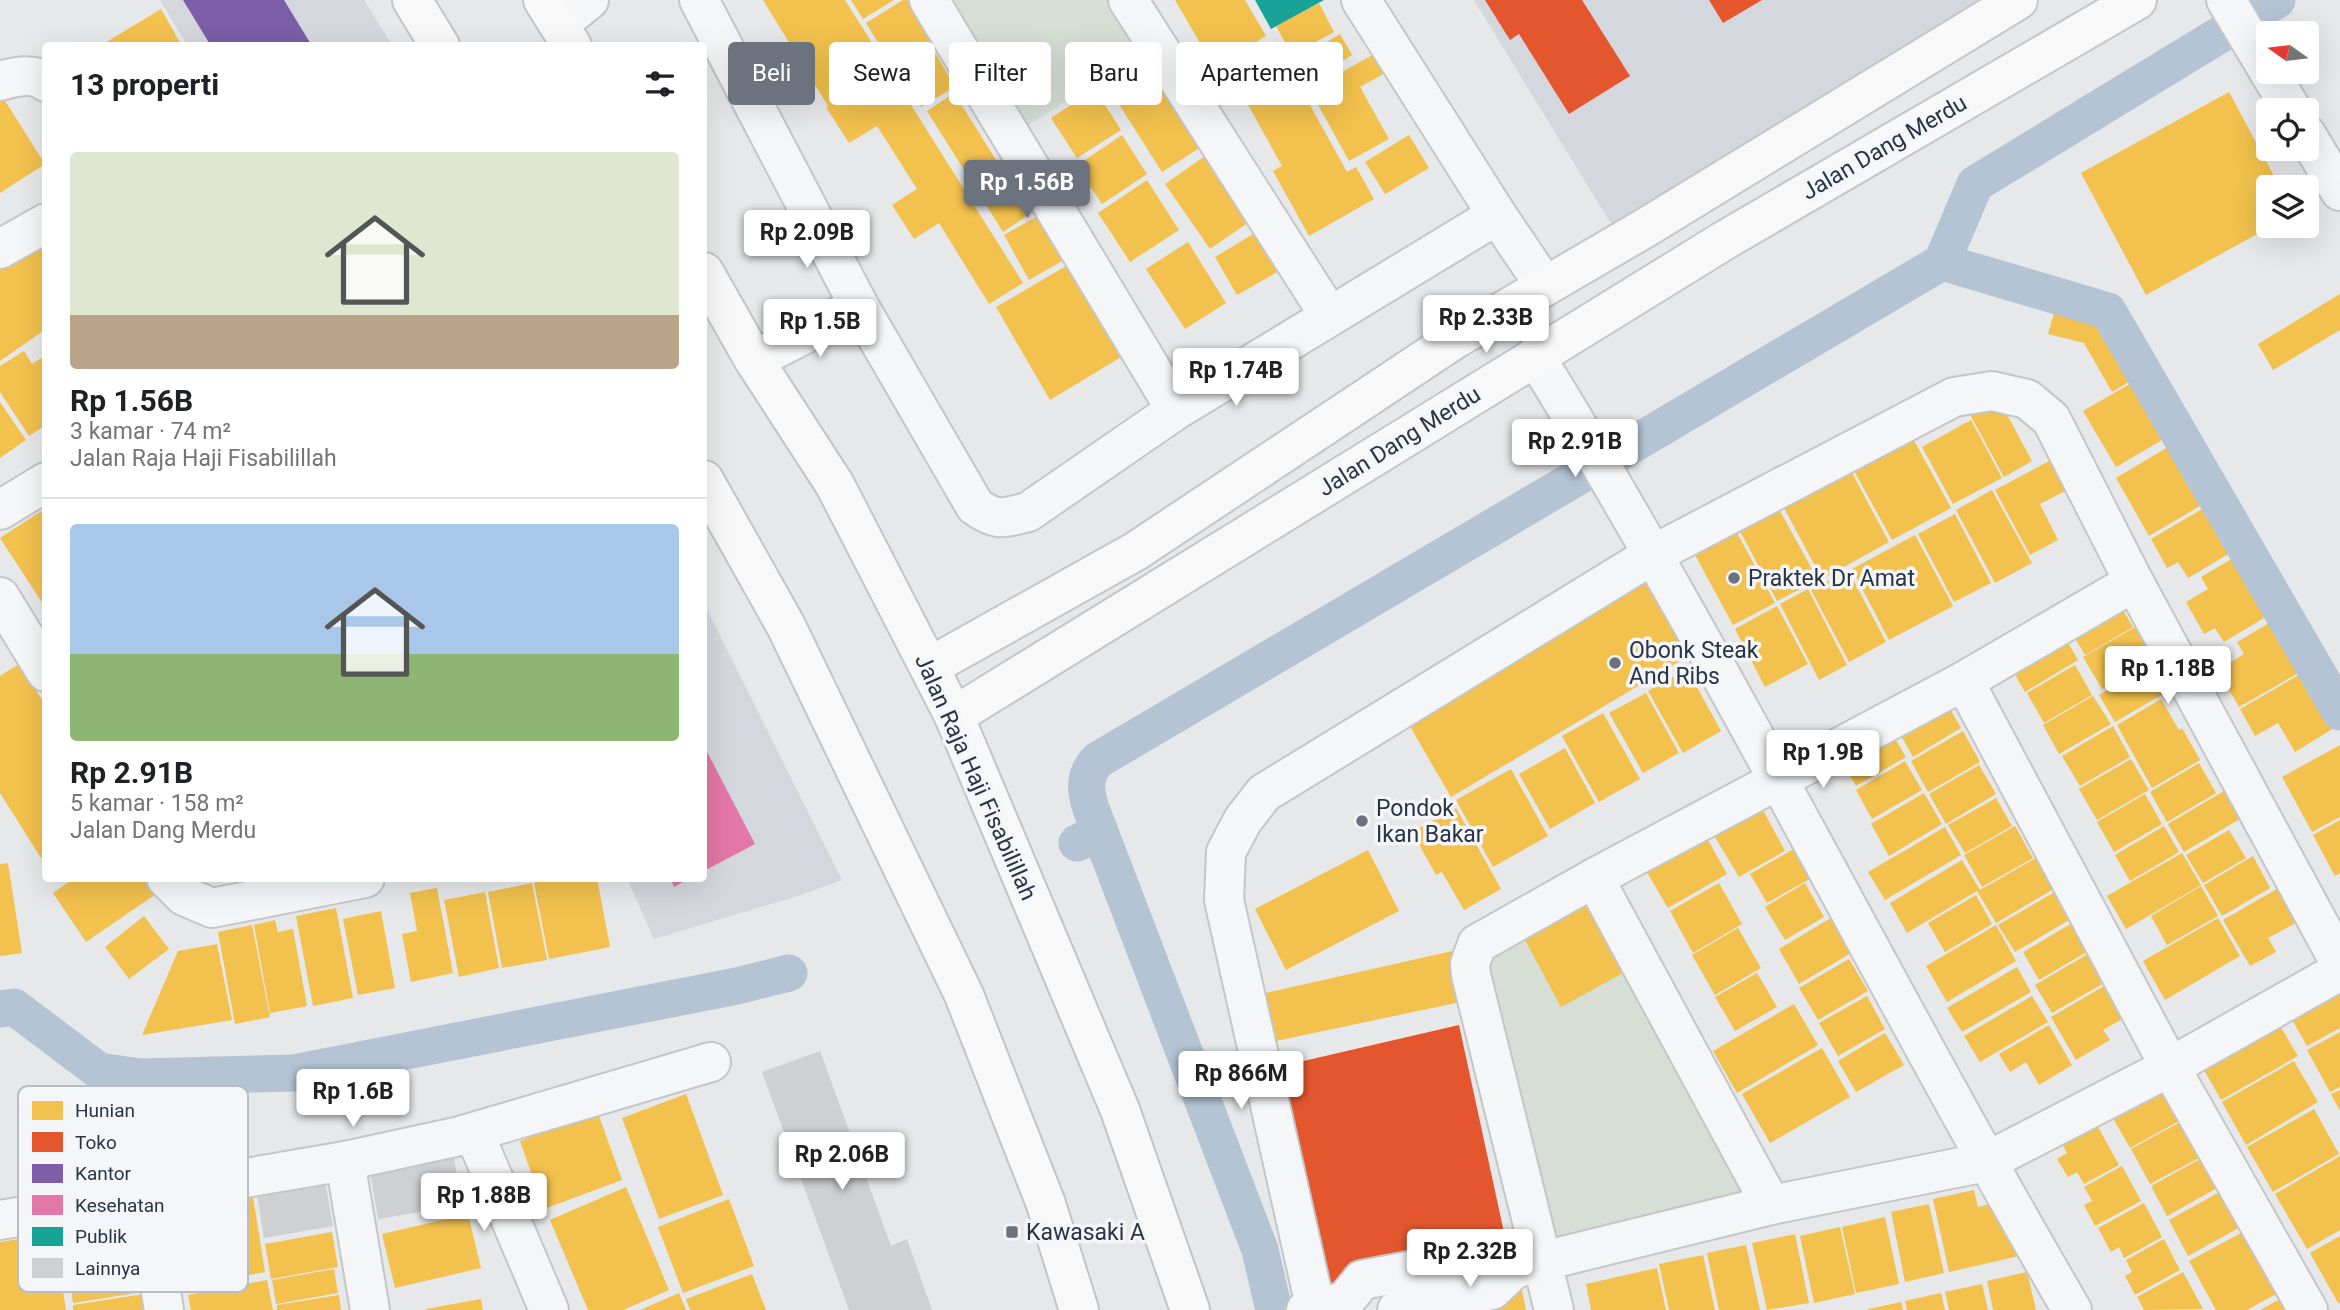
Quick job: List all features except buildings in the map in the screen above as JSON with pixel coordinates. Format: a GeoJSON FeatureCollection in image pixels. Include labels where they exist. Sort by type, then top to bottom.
{"type":"FeatureCollection","features":[{"type":"Feature","properties":{"kind":"main road"},"geometry":{"type":"LineString","coordinates":[[412,0],[438,42]]}},
{"type":"Feature","properties":{"kind":"main road"},"geometry":{"type":"LineString","coordinates":[[929,667],[1136,551],[1455,339],[2018,0]]}},
{"type":"Feature","properties":{"kind":"main road","name":"Jalan Dang Merdu"},"geometry":{"type":"LineString","coordinates":[[954,716],[1725,240],[2137,0]]}},
{"type":"Feature","properties":{"kind":"main road","name":"Jalan Raja Haji Fisabilillah"},"geometry":{"type":"LineString","coordinates":[[707,277],[754,360],[835,485],[954,716],[1120,1110],[1190,1310]]}},
{"type":"Feature","properties":{"kind":"main road"},"geometry":{"type":"LineString","coordinates":[[707,485],[786,626],[964,995],[1045,1203],[1079,1310]]}},
{"type":"Feature","properties":{"kind":"main road"},"geometry":{"type":"LineString","coordinates":[[1095,574],[1087,588],[1089,605],[1102,614],[1116,617]]}},
{"type":"Feature","properties":{"kind":"street"},"geometry":{"type":"LineString","coordinates":[[558,23],[589,0]]}},
{"type":"Feature","properties":{"kind":"street"},"geometry":{"type":"LineString","coordinates":[[699,0],[859,306],[975,506],[990,517],[1028,512],[1176,410],[1497,215]]}},
{"type":"Feature","properties":{"kind":"street"},"geometry":{"type":"LineString","coordinates":[[929,0],[1176,410]]}},
{"type":"Feature","properties":{"kind":"street"},"geometry":{"type":"LineString","coordinates":[[1128,0],[1329,315]]}},
{"type":"Feature","properties":{"kind":"street"},"geometry":{"type":"LineString","coordinates":[[1361,0],[1545,286]]}},
{"type":"Feature","properties":{"kind":"street"},"geometry":{"type":"LineString","coordinates":[[2228,3],[2256,50]]}},
{"type":"Feature","properties":{"kind":"street"},"geometry":{"type":"LineString","coordinates":[[0,81],[23,76],[42,79]]}},
{"type":"Feature","properties":{"kind":"street"},"geometry":{"type":"LineString","coordinates":[[2319,156],[2340,191]]}},
{"type":"Feature","properties":{"kind":"street"},"geometry":{"type":"LineString","coordinates":[[0,249],[42,225]]}},
{"type":"Feature","properties":{"kind":"street"},"geometry":{"type":"LineString","coordinates":[[754,360],[859,306]]}},
{"type":"Feature","properties":{"kind":"street"},"geometry":{"type":"LineString","coordinates":[[1535,356],[1654,554],[1986,1162],[2072,1310]]}},
{"type":"Feature","properties":{"kind":"street"},"geometry":{"type":"LineString","coordinates":[[1528,1265],[1482,1257],[1362,1280],[1329,1308],[1224,900],[1226,852],[1243,820],[1264,793],[1654,554],[1954,397],[1992,391],[2027,398],[2051,419],[2134,582],[2340,963]]}},
{"type":"Feature","properties":{"kind":"street"},"geometry":{"type":"LineString","coordinates":[[0,510],[42,484]]}},
{"type":"Feature","properties":{"kind":"street"},"geometry":{"type":"LineString","coordinates":[[1554,1310],[1528,1265],[1471,975],[1473,951],[1480,941],[1964,681],[2134,582]]}},
{"type":"Feature","properties":{"kind":"street"},"geometry":{"type":"LineString","coordinates":[[0,597],[42,665]]}},
{"type":"Feature","properties":{"kind":"street"},"geometry":{"type":"LineString","coordinates":[[1964,681],[2170,1067],[2308,1310]]}},
{"type":"Feature","properties":{"kind":"street"},"geometry":{"type":"LineString","coordinates":[[1594,878],[1771,1205]]}},
{"type":"Feature","properties":{"kind":"street"},"geometry":{"type":"LineString","coordinates":[[170,882],[184,896],[212,908],[297,886],[331,882]]}},
{"type":"Feature","properties":{"kind":"street"},"geometry":{"type":"LineString","coordinates":[[1397,1310],[1492,1290],[1528,1265],[1771,1205],[1986,1162],[2170,1067],[2340,971]]}},
{"type":"Feature","properties":{"kind":"street"},"geometry":{"type":"LineString","coordinates":[[248,1177],[345,1161],[474,1133],[712,1062]]}},
{"type":"Feature","properties":{"kind":"street"},"geometry":{"type":"LineString","coordinates":[[474,1133],[549,1310]]}},
{"type":"Feature","properties":{"kind":"street"},"geometry":{"type":"LineString","coordinates":[[345,1161],[370,1310]]}},
{"type":"Feature","properties":{"kind":"street"},"geometry":{"type":"LineString","coordinates":[[0,1220],[18,1217]]}},
{"type":"Feature","properties":{"kind":"street"},"geometry":{"type":"LineString","coordinates":[[161,1292],[164,1310]]}},
{"type":"Feature","properties":{"kind":"shaded area"},"geometry":{"type":"Polygon","coordinates":[[[160,0],[364,0],[390,42],[185,42],[160,0]]]}},
{"type":"Feature","properties":{"kind":"shaded area"},"geometry":{"type":"Polygon","coordinates":[[[929,0],[1128,0],[1154,42],[1065,42],[1065,102],[1011,136],[992,105],[1051,105],[1051,42],[954,42],[929,0]]]}},
{"type":"Feature","properties":{"kind":"shaded area"},"geometry":{"type":"Polygon","coordinates":[[[1474,0],[2025,0],[1613,227],[1474,0]]]}},
{"type":"Feature","properties":{"kind":"shaded area"},"geometry":{"type":"Polygon","coordinates":[[[707,609],[842,880],[654,939],[628,882],[707,882],[707,609]]]}},
{"type":"Feature","properties":{"kind":"shaded area"},"geometry":{"type":"Polygon","coordinates":[[[1592,883],[1768,1218],[1539,1267],[1481,946],[1592,883]]]}},
{"type":"Feature","properties":{"kind":"waterway"},"geometry":{"type":"LineString","coordinates":[[1100,832],[1087,795],[1088,777],[1098,760],[1942,262],[1975,184],[2277,0]]}},
{"type":"Feature","properties":{"kind":"waterway"},"geometry":{"type":"LineString","coordinates":[[1942,262],[2108,311],[2340,712]]}},
{"type":"Feature","properties":{"kind":"waterway"},"geometry":{"type":"LineString","coordinates":[[1077,843],[1100,832],[1260,1250],[1274,1310]]}},
{"type":"Feature","properties":{"kind":"waterway"},"geometry":{"type":"LineString","coordinates":[[0,1009],[14,1007],[99,1071],[140,1077],[294,1073],[737,986],[789,973]]}},
{"type":"Feature","properties":{"kind":"place","name":"Praktek Dr Amat"},"geometry":{"type":"Point","coordinates":[1734,578]}},
{"type":"Feature","properties":{"kind":"place","name":"Obonk Steak And Ribs"},"geometry":{"type":"Point","coordinates":[1615,663]}},
{"type":"Feature","properties":{"kind":"place","name":"Pondok Ikan Bakar"},"geometry":{"type":"Point","coordinates":[1362,821]}},
{"type":"Feature","properties":{"kind":"place","name":"Kawasaki A"},"geometry":{"type":"Point","coordinates":[1012,1232]}}]}
